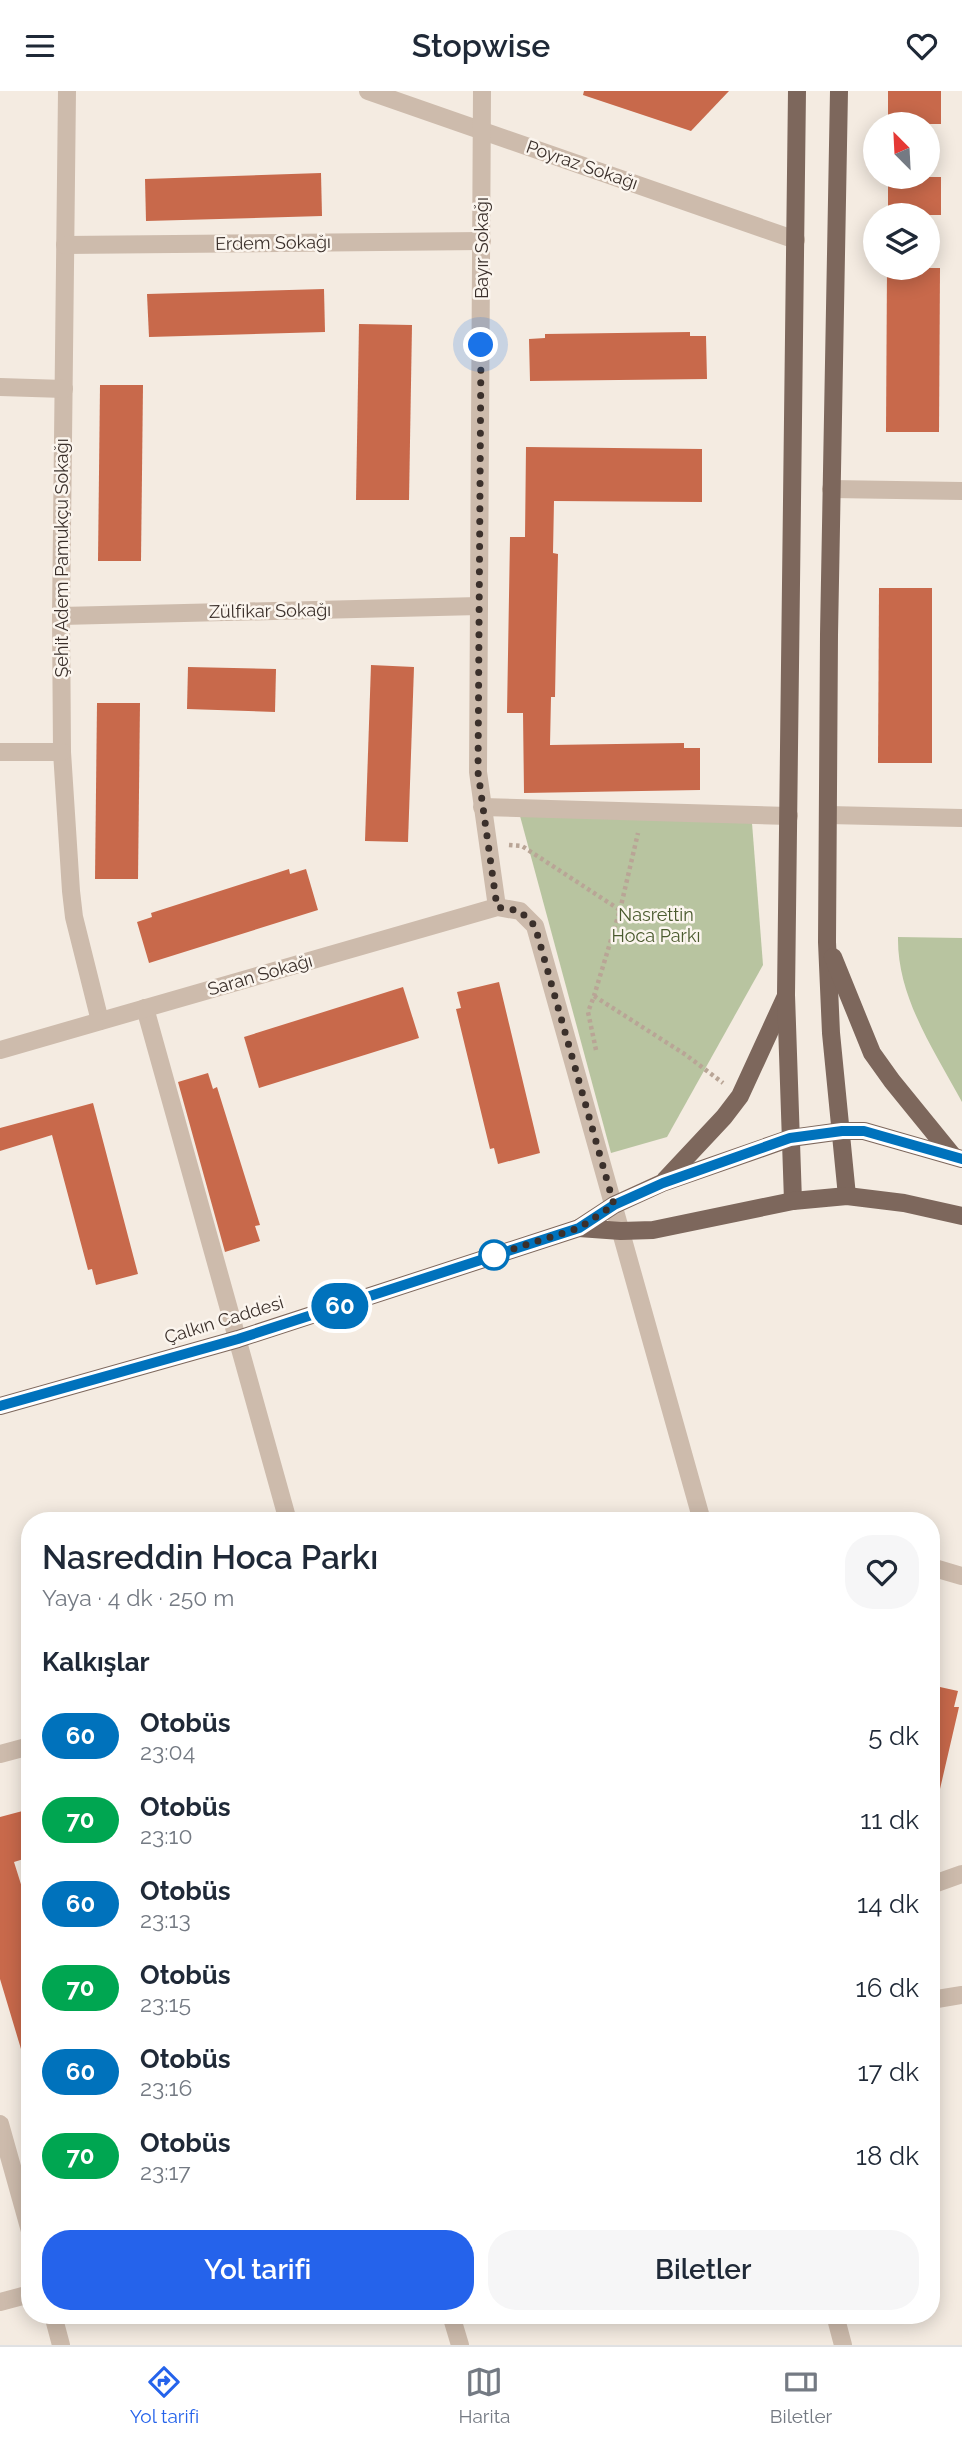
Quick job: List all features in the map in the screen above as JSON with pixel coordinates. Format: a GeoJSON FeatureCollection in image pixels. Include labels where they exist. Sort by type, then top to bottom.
{"type":"FeatureCollection","features":[{"type":"Feature","properties":{"kind":"main road"},"geometry":{"type":"LineString","coordinates":[[793,1201],[786,995],[797,91]]}},
{"type":"Feature","properties":{"kind":"main road"},"geometry":{"type":"LineString","coordinates":[[839,91],[831,489],[827,942],[831,1033],[848,1196]]}},
{"type":"Feature","properties":{"kind":"main road"},"geometry":{"type":"LineString","coordinates":[[827,942],[872,1053],[892,1081],[958,1157]]}},
{"type":"Feature","properties":{"kind":"main road","name":"Çalkın Caddesi"},"geometry":{"type":"LineString","coordinates":[[663,1183],[740,1096],[786,995]]}},
{"type":"Feature","properties":{"kind":"main road","name":"Çalkın Caddesi"},"geometry":{"type":"LineString","coordinates":[[0,1406],[238,1339],[579,1228],[614,1205],[663,1183],[790,1138],[864,1131],[958,1157]]}},
{"type":"Feature","properties":{"kind":"main road","name":"Çalkın Caddesi"},"geometry":{"type":"LineString","coordinates":[[579,1228],[653,1230],[793,1201],[848,1196],[904,1203],[962,1216]]}},
{"type":"Feature","properties":{"kind":"street","name":"Şehit Adem Pamukçu Sokağı"},"geometry":{"type":"LineString","coordinates":[[67,91],[62,752],[73,904],[100,1021]]}},
{"type":"Feature","properties":{"kind":"street","name":"Poyraz Sokağı"},"geometry":{"type":"LineString","coordinates":[[368,91],[796,240]]}},
{"type":"Feature","properties":{"kind":"street","name":"Bayır Sokağı"},"geometry":{"type":"LineString","coordinates":[[482,91],[478,772],[497,907]]}},
{"type":"Feature","properties":{"kind":"street","name":"Erdem Sokağı"},"geometry":{"type":"LineString","coordinates":[[65,245],[482,241]]}},
{"type":"Feature","properties":{"kind":"street"},"geometry":{"type":"LineString","coordinates":[[0,387],[64,389]]}},
{"type":"Feature","properties":{"kind":"street"},"geometry":{"type":"LineString","coordinates":[[831,489],[962,491]]}},
{"type":"Feature","properties":{"kind":"street","name":"Zülfikar Sokağı"},"geometry":{"type":"LineString","coordinates":[[61,616],[479,606]]}},
{"type":"Feature","properties":{"kind":"street"},"geometry":{"type":"LineString","coordinates":[[0,752],[62,752]]}},
{"type":"Feature","properties":{"kind":"street"},"geometry":{"type":"LineString","coordinates":[[482,807],[789,816]]}},
{"type":"Feature","properties":{"kind":"street"},"geometry":{"type":"LineString","coordinates":[[828,815],[962,818]]}},
{"type":"Feature","properties":{"kind":"street","name":"Saran Sokağı"},"geometry":{"type":"LineString","coordinates":[[0,1050],[497,907],[520,911],[535,926],[614,1205]]}},
{"type":"Feature","properties":{"kind":"street"},"geometry":{"type":"LineString","coordinates":[[145,1008],[286,1512]]}},
{"type":"Feature","properties":{"kind":"street"},"geometry":{"type":"LineString","coordinates":[[614,1205],[699,1512]]}},
{"type":"Feature","properties":{"kind":"street"},"geometry":{"type":"LineString","coordinates":[[940,1570],[962,1576]]}},
{"type":"Feature","properties":{"kind":"street"},"geometry":{"type":"LineString","coordinates":[[0,1754],[21,1748]]}},
{"type":"Feature","properties":{"kind":"street"},"geometry":{"type":"LineString","coordinates":[[940,1882],[962,1874]]}},
{"type":"Feature","properties":{"kind":"street"},"geometry":{"type":"LineString","coordinates":[[940,1999],[962,1995]]}},
{"type":"Feature","properties":{"kind":"street"},"geometry":{"type":"LineString","coordinates":[[0,2124],[21,2199]]}},
{"type":"Feature","properties":{"kind":"street"},"geometry":{"type":"LineString","coordinates":[[0,2302],[21,2296]]}},
{"type":"Feature","properties":{"kind":"street"},"geometry":{"type":"LineString","coordinates":[[55,2324],[61,2345]]}},
{"type":"Feature","properties":{"kind":"street"},"geometry":{"type":"LineString","coordinates":[[454,2324],[460,2345]]}},
{"type":"Feature","properties":{"kind":"street"},"geometry":{"type":"LineString","coordinates":[[837,2324],[843,2345]]}},
{"type":"Feature","properties":{"kind":"path"},"geometry":{"type":"LineString","coordinates":[[598,1060],[588,1012],[620,910],[643,812]]}},
{"type":"Feature","properties":{"kind":"path"},"geometry":{"type":"LineString","coordinates":[[487,844],[522,846],[620,910]]}},
{"type":"Feature","properties":{"kind":"path"},"geometry":{"type":"LineString","coordinates":[[594,996],[686,1055],[740,1096]]}},
{"type":"Feature","properties":{"kind":"green space","name":"Nasrettin Hoca Parkı"},"geometry":{"type":"Polygon","coordinates":[[[520,816],[752,823],[763,965],[667,1137],[611,1153],[520,816]]]}},
{"type":"Feature","properties":{"kind":"green space"},"geometry":{"type":"Polygon","coordinates":[[[898,937],[962,938],[962,1102],[910,1002],[899,959],[898,937]]]}},
{"type":"Feature","properties":{"kind":"building"},"geometry":{"type":"Polygon","coordinates":[[[584,91],[729,91],[691,131],[583,95],[584,91]]]}},
{"type":"Feature","properties":{"kind":"building"},"geometry":{"type":"Polygon","coordinates":[[[888,91],[941,91],[941,124],[940,112],[888,112],[888,91]]]}},
{"type":"Feature","properties":{"kind":"building"},"geometry":{"type":"Polygon","coordinates":[[[321,173],[322,216],[146,221],[145,179],[321,173]]]}},
{"type":"Feature","properties":{"kind":"building"},"geometry":{"type":"Polygon","coordinates":[[[941,177],[941,215],[940,203],[888,203],[888,189],[940,189],[941,177]]]}},
{"type":"Feature","properties":{"kind":"building"},"geometry":{"type":"Polygon","coordinates":[[[887,280],[940,280],[939,432],[886,432],[887,280]]]}},
{"type":"Feature","properties":{"kind":"building"},"geometry":{"type":"Polygon","coordinates":[[[324,289],[325,332],[149,337],[147,294],[324,289]]]}},
{"type":"Feature","properties":{"kind":"building"},"geometry":{"type":"Polygon","coordinates":[[[359,324],[412,325],[409,500],[356,500],[359,324]]]}},
{"type":"Feature","properties":{"kind":"building"},"geometry":{"type":"Polygon","coordinates":[[[690,332],[690,336],[706,336],[707,379],[530,381],[529,339],[545,338],[545,334],[690,332]]]}},
{"type":"Feature","properties":{"kind":"building"},"geometry":{"type":"Polygon","coordinates":[[[100,385],[143,385],[141,561],[98,561],[100,385]]]}},
{"type":"Feature","properties":{"kind":"building"},"geometry":{"type":"Polygon","coordinates":[[[526,447],[702,449],[702,502],[554,501],[553,553],[558,554],[555,697],[551,697],[550,745],[684,743],[684,748],[700,748],[700,790],[524,793],[523,713],[507,713],[510,537],[525,537],[526,447]]]}},
{"type":"Feature","properties":{"kind":"building"},"geometry":{"type":"Polygon","coordinates":[[[879,588],[932,588],[932,763],[878,763],[879,588]]]}},
{"type":"Feature","properties":{"kind":"building"},"geometry":{"type":"Polygon","coordinates":[[[371,665],[414,667],[408,842],[365,841],[371,665]]]}},
{"type":"Feature","properties":{"kind":"building"},"geometry":{"type":"Polygon","coordinates":[[[188,667],[276,669],[275,712],[187,709],[188,667]]]}},
{"type":"Feature","properties":{"kind":"building"},"geometry":{"type":"Polygon","coordinates":[[[97,703],[140,703],[138,879],[95,879],[97,703]]]}},
{"type":"Feature","properties":{"kind":"building"},"geometry":{"type":"Polygon","coordinates":[[[289,869],[290,874],[306,869],[318,910],[149,963],[137,922],[152,917],[151,913],[289,869]]]}},
{"type":"Feature","properties":{"kind":"building"},"geometry":{"type":"Polygon","coordinates":[[[499,982],[540,1153],[498,1164],[494,1148],[490,1149],[456,1009],[461,1008],[457,992],[499,982]]]}},
{"type":"Feature","properties":{"kind":"building"},"geometry":{"type":"Polygon","coordinates":[[[403,987],[419,1038],[259,1088],[244,1037],[403,987]]]}},
{"type":"Feature","properties":{"kind":"building"},"geometry":{"type":"Polygon","coordinates":[[[208,1073],[213,1089],[217,1087],[260,1225],[255,1226],[260,1241],[225,1252],[178,1082],[208,1073]]]}},
{"type":"Feature","properties":{"kind":"building"},"geometry":{"type":"Polygon","coordinates":[[[93,1103],[138,1274],[96,1285],[92,1269],[88,1270],[52,1135],[0,1151],[0,1128],[93,1103]]]}},
{"type":"Feature","properties":{"kind":"building"},"geometry":{"type":"Polygon","coordinates":[[[940,1687],[958,1691],[954,1707],[959,1707],[940,1789],[940,1687]]]}},
{"type":"Feature","properties":{"kind":"building"},"geometry":{"type":"Polygon","coordinates":[[[21,1811],[21,1860],[14,1862],[21,1884],[21,2049],[0,1979],[0,1817],[21,1811]]]}},
{"type":"Feature","properties":{"kind":"bus line","name":"60"},"geometry":{"type":"LineString","coordinates":[[0,1406],[238,1339],[579,1228],[614,1205],[663,1183],[790,1138],[864,1131],[962,1159]]}},
{"type":"Feature","properties":{"kind":"route"},"geometry":{"type":"LineString","coordinates":[[481,345],[478,772],[497,907],[520,911],[535,926],[614,1205],[579,1228],[494,1255]]}}]}
